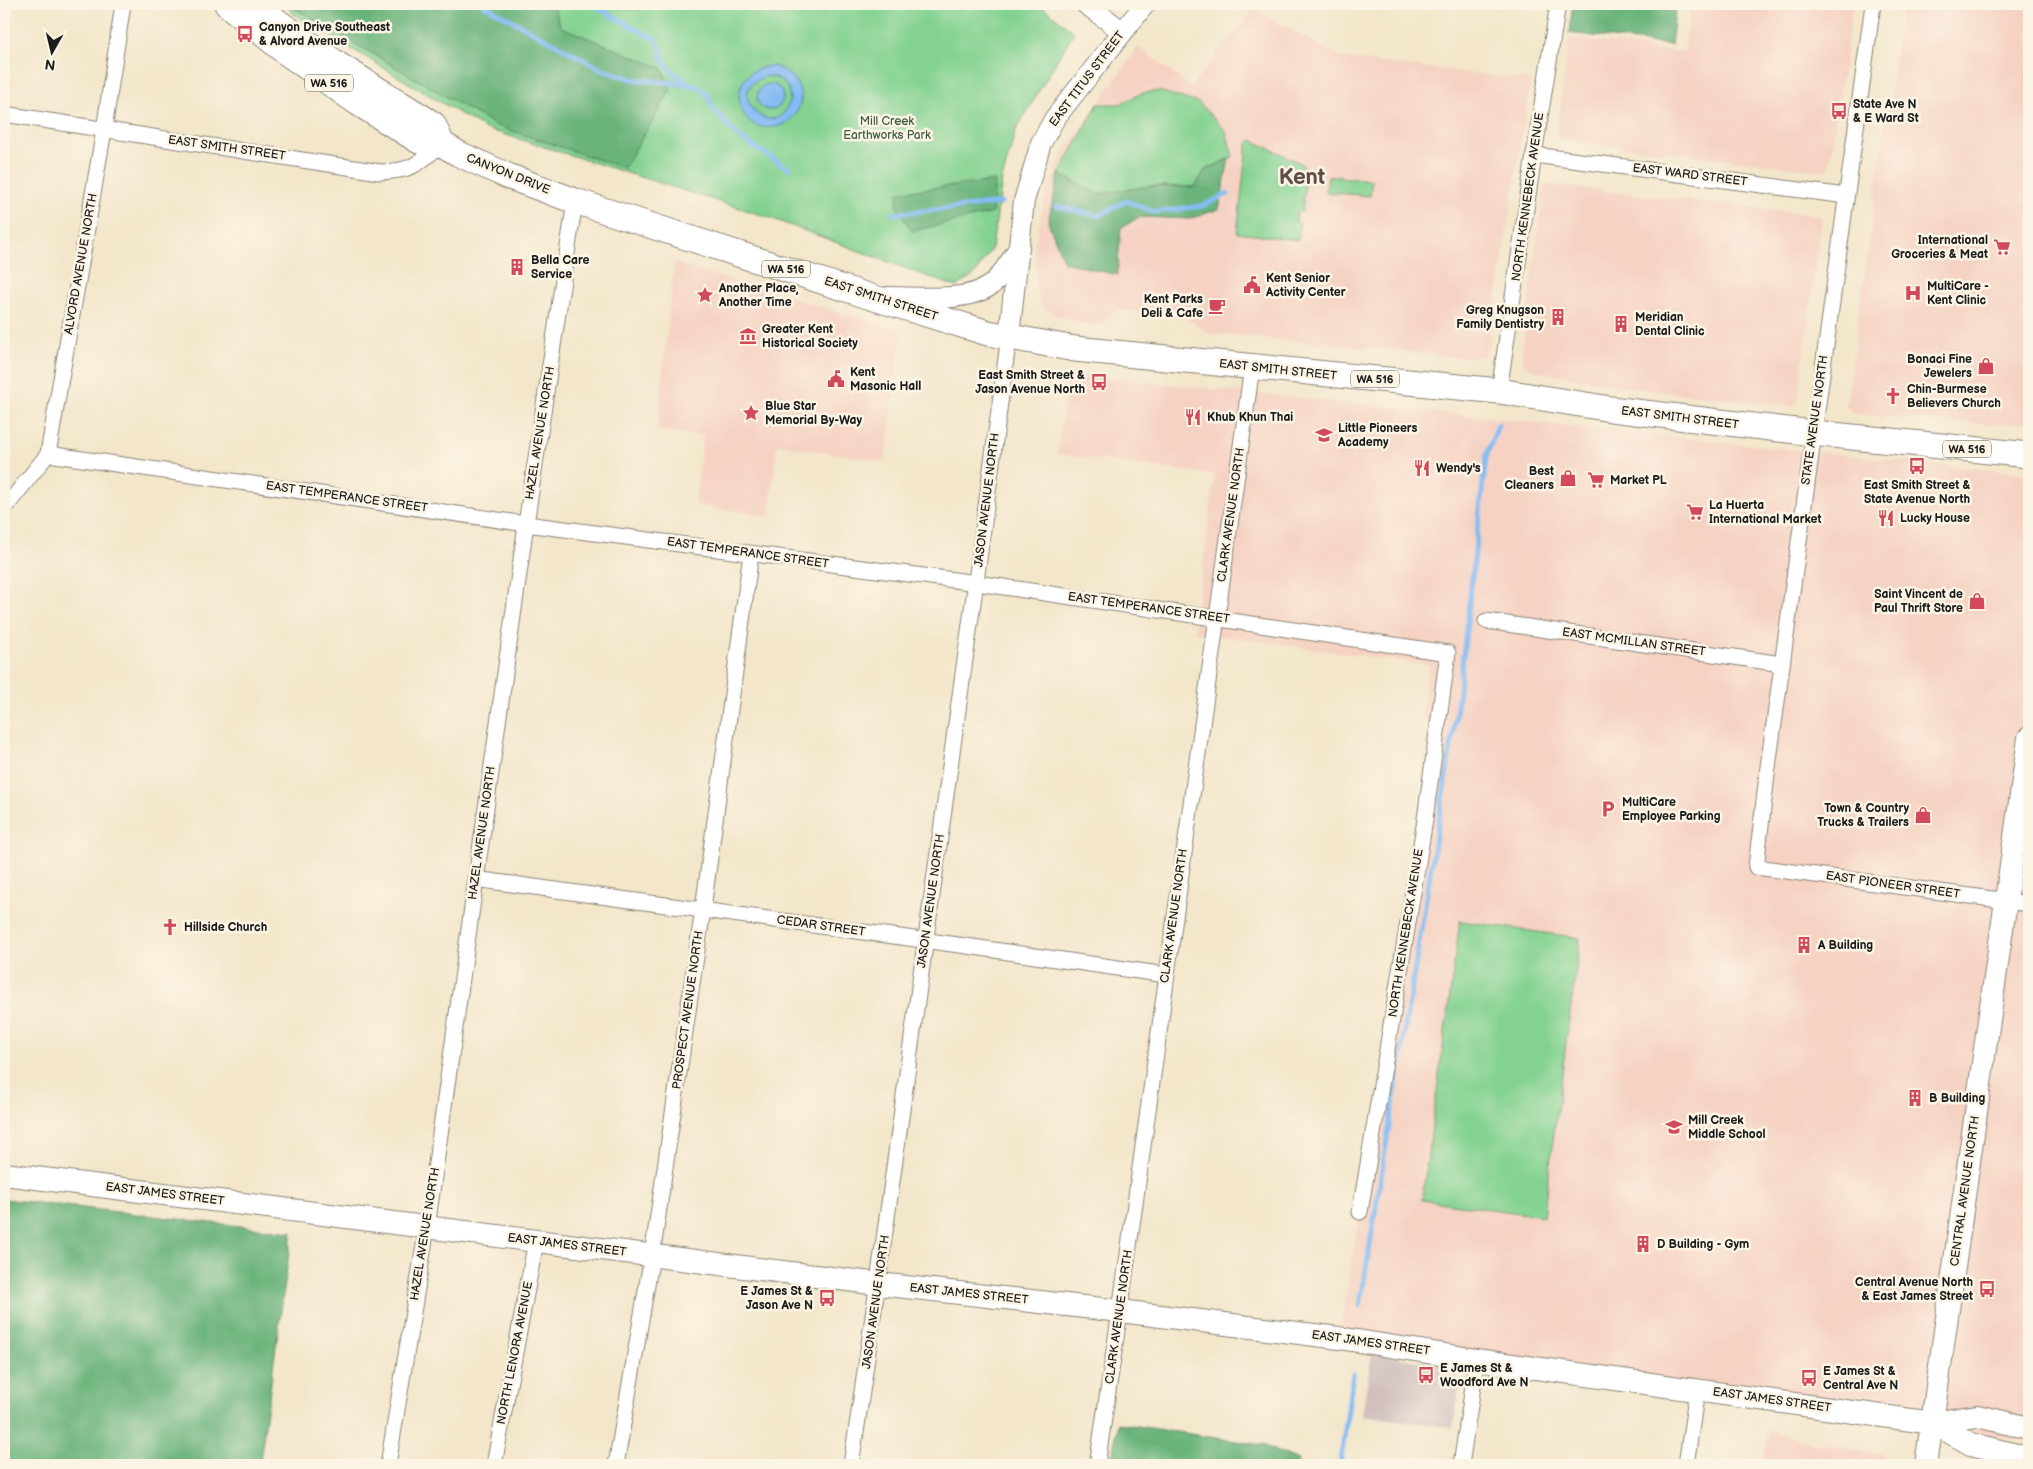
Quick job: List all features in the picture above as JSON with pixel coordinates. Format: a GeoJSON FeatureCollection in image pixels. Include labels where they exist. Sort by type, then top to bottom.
{"type":"FeatureCollection","features":[{"type":"Feature","properties":{"kind":"main road","name":"CANYON DRIVE"},"geometry":{"type":"LineString","coordinates":[[227,4],[284,51],[358,103],[420,141],[442,144],[458,154],[510,177],[575,201]]}},
{"type":"Feature","properties":{"kind":"main road","name":"WA 516"},"geometry":{"type":"LineString","coordinates":[[258,4],[278,22],[337,64],[433,124],[442,144]]}},
{"type":"Feature","properties":{"kind":"main road","name":"EAST SMITH STREET"},"geometry":{"type":"LineString","coordinates":[[575,201],[988,333],[1075,349],[1499,391],[1588,406],[1813,433],[2029,455]]}},
{"type":"Feature","properties":{"kind":"main road","name":"CENTRAL AVENUE NORTH"},"geometry":{"type":"LineString","coordinates":[[1926,1465],[2029,738]]}},
{"type":"Feature","properties":{"kind":"main road","name":"EAST JAMES STREET"},"geometry":{"type":"LineString","coordinates":[[4,1174],[879,1284],[1120,1310],[1339,1338],[1477,1360],[1933,1423],[1977,1416],[2029,1428]]}},
{"type":"Feature","properties":{"kind":"main road","name":"EAST JAMES STREET"},"geometry":{"type":"LineString","coordinates":[[1933,1423],[1971,1444],[2029,1458]]}},
{"type":"Feature","properties":{"kind":"street","name":"ALVORD AVENUE NORTH"},"geometry":{"type":"LineString","coordinates":[[4,509],[48,454],[104,130],[123,4]]}},
{"type":"Feature","properties":{"kind":"street"},"geometry":{"type":"LineString","coordinates":[[1086,4],[1122,32]]}},
{"type":"Feature","properties":{"kind":"street","name":"EAST TITUS STREET"},"geometry":{"type":"LineString","coordinates":[[1009,336],[1024,201],[1031,171],[1041,143],[1056,118],[1145,4]]}},
{"type":"Feature","properties":{"kind":"street","name":"NORTH KENNEBECK AVENUE"},"geometry":{"type":"LineString","coordinates":[[1499,391],[1558,4]]}},
{"type":"Feature","properties":{"kind":"street","name":"STATE AVENUE NORTH"},"geometry":{"type":"LineString","coordinates":[[1756,867],[1813,433],[1874,4]]}},
{"type":"Feature","properties":{"kind":"street","name":"EAST SMITH STREET"},"geometry":{"type":"LineString","coordinates":[[4,114],[380,172],[413,168],[442,144]]}},
{"type":"Feature","properties":{"kind":"street","name":"EAST WARD STREET"},"geometry":{"type":"LineString","coordinates":[[1534,155],[1846,196]]}},
{"type":"Feature","properties":{"kind":"street","name":"HAZEL AVENUE NORTH"},"geometry":{"type":"LineString","coordinates":[[388,1465],[427,1226],[526,524],[575,201]]}},
{"type":"Feature","properties":{"kind":"street"},"geometry":{"type":"LineString","coordinates":[[871,297],[956,296],[977,292],[990,285],[1000,276],[1018,249]]}},
{"type":"Feature","properties":{"kind":"street","name":"JASON AVENUE NORTH"},"geometry":{"type":"LineString","coordinates":[[851,1465],[879,1284],[925,939],[977,583],[1009,336]]}},
{"type":"Feature","properties":{"kind":"street","name":"CLARK AVENUE NORTH"},"geometry":{"type":"LineString","coordinates":[[1097,1465],[1252,367]]}},
{"type":"Feature","properties":{"kind":"street","name":"EAST TEMPERANCE STREET"},"geometry":{"type":"LineString","coordinates":[[48,454],[526,524],[977,583],[1448,653]]}},
{"type":"Feature","properties":{"kind":"street","name":"PROSPECT AVENUE NORTH"},"geometry":{"type":"LineString","coordinates":[[616,1465],[652,1256],[703,909],[751,554]]}},
{"type":"Feature","properties":{"kind":"street","name":"EAST MCMILLAN STREET"},"geometry":{"type":"LineString","coordinates":[[1486,621],[1782,664]]}},
{"type":"Feature","properties":{"kind":"street","name":"NORTH KENNEBECK AVENUE"},"geometry":{"type":"LineString","coordinates":[[1360,1212],[1424,826],[1448,653]]}},
{"type":"Feature","properties":{"kind":"street","name":"EAST PIONEER STREET"},"geometry":{"type":"LineString","coordinates":[[1756,867],[2029,904]]}},
{"type":"Feature","properties":{"kind":"street","name":"CEDAR STREET"},"geometry":{"type":"LineString","coordinates":[[475,879],[703,909],[811,926],[925,939],[1166,975]]}},
{"type":"Feature","properties":{"kind":"street","name":"NORTH LENORA AVENUE"},"geometry":{"type":"LineString","coordinates":[[494,1465],[536,1241]]}},
{"type":"Feature","properties":{"kind":"street"},"geometry":{"type":"LineString","coordinates":[[1461,1465],[1477,1360]]}},
{"type":"Feature","properties":{"kind":"street"},"geometry":{"type":"LineString","coordinates":[[1686,1465],[1697,1390]]}},
{"type":"Feature","properties":{"kind":"shaded area"},"geometry":{"type":"Polygon","coordinates":[[[1691,4],[1853,4],[1829,168],[1825,171],[1556,139],[1569,38],[1684,52],[1691,4]]]}},
{"type":"Feature","properties":{"kind":"shaded area"},"geometry":{"type":"Polygon","coordinates":[[[1902,4],[2029,4],[2029,421],[2009,424],[1979,424],[1870,416],[1853,413],[1846,406],[1902,4]]]}},
{"type":"Feature","properties":{"kind":"shaded area"},"geometry":{"type":"Polygon","coordinates":[[[1254,9],[1342,58],[1531,80],[1488,350],[1482,356],[1470,358],[1208,333],[1187,318],[1118,310],[1100,324],[1089,325],[1057,316],[1045,309],[1036,290],[1035,242],[1045,199],[1055,170],[1065,150],[1138,47],[1191,87],[1254,9]]]}},
{"type":"Feature","properties":{"kind":"shaded area"},"geometry":{"type":"Polygon","coordinates":[[[1544,184],[1818,215],[1822,219],[1797,403],[1794,407],[1618,386],[1535,371],[1524,363],[1522,355],[1544,184]]]}},
{"type":"Feature","properties":{"kind":"shaded area"},"geometry":{"type":"Polygon","coordinates":[[[674,263],[902,331],[885,462],[777,444],[769,516],[695,505],[703,436],[657,430],[674,263]]]}},
{"type":"Feature","properties":{"kind":"shaded area"},"geometry":{"type":"Polygon","coordinates":[[[1068,374],[2029,474],[2029,1441],[1933,1423],[1339,1338],[1424,826],[1438,725],[1421,717],[1429,665],[1194,632],[1215,475],[1057,454],[1068,374]]]}},
{"type":"Feature","properties":{"kind":"shaded area"},"geometry":{"type":"Polygon","coordinates":[[[1372,1354],[1440,1364],[1454,1375],[1460,1385],[1453,1428],[1362,1415],[1372,1354]]]}},
{"type":"Feature","properties":{"kind":"shaded area"},"geometry":{"type":"Polygon","coordinates":[[[1769,1430],[1816,1444],[1873,1452],[1883,1456],[1890,1465],[1763,1465],[1769,1430]]]}},
{"type":"Feature","properties":{"kind":"green space","name":"Mill Creek Earthworks Park"},"geometry":{"type":"Polygon","coordinates":[[[284,4],[1039,4],[1074,32],[1016,130],[1002,179],[992,248],[974,275],[956,287],[768,217],[484,128],[295,15],[284,4]]]}},
{"type":"Feature","properties":{"kind":"green space"},"geometry":{"type":"Polygon","coordinates":[[[290,4],[553,4],[561,27],[662,68],[671,90],[624,168],[497,126],[297,10],[290,4]]]}},
{"type":"Feature","properties":{"kind":"green space"},"geometry":{"type":"Polygon","coordinates":[[[1573,4],[1676,4],[1671,45],[1569,33],[1573,4]]]}},
{"type":"Feature","properties":{"kind":"green space"},"geometry":{"type":"Polygon","coordinates":[[[1159,91],[1199,103],[1226,131],[1233,157],[1205,170],[1195,187],[1151,186],[1098,194],[1059,174],[1098,104],[1120,104],[1142,93],[1159,91]]]}},
{"type":"Feature","properties":{"kind":"green space"},"geometry":{"type":"Polygon","coordinates":[[[1252,140],[1302,164],[1307,169],[1302,212],[1297,212],[1296,222],[1300,224],[1298,240],[1237,233],[1247,144],[1252,140]]]}},
{"type":"Feature","properties":{"kind":"green space"},"geometry":{"type":"Polygon","coordinates":[[[1229,159],[1219,209],[1189,219],[1139,217],[1121,228],[1117,275],[1064,262],[1048,222],[1059,174],[1098,194],[1151,186],[1195,187],[1205,170],[1229,159]]]}},
{"type":"Feature","properties":{"kind":"green space"},"geometry":{"type":"Polygon","coordinates":[[[1328,176],[1372,180],[1370,196],[1326,192],[1328,176]]]}},
{"type":"Feature","properties":{"kind":"green space"},"geometry":{"type":"Polygon","coordinates":[[[995,181],[992,213],[912,231],[897,207],[898,192],[995,181]]]}},
{"type":"Feature","properties":{"kind":"green space"},"geometry":{"type":"Polygon","coordinates":[[[1460,921],[1580,938],[1543,1216],[1422,1200],[1460,921]]]}},
{"type":"Feature","properties":{"kind":"green space"},"geometry":{"type":"Polygon","coordinates":[[[4,1199],[292,1232],[260,1461],[295,1465],[4,1465],[4,1199]]]}},
{"type":"Feature","properties":{"kind":"green space"},"geometry":{"type":"Polygon","coordinates":[[[1118,1423],[1262,1445],[1298,1460],[1297,1465],[1111,1465],[1118,1423]]]}},
{"type":"Feature","properties":{"kind":"water"},"geometry":{"type":"Polygon","coordinates":[[[774,66],[781,69],[788,73],[800,91],[800,106],[794,116],[784,124],[774,127],[760,126],[749,121],[742,111],[739,100],[741,88],[747,77],[758,69],[774,66]],[[768,76],[753,82],[748,92],[749,102],[755,111],[764,117],[774,119],[783,113],[790,99],[784,83],[768,76]]]}},
{"type":"Feature","properties":{"kind":"water"},"geometry":{"type":"Polygon","coordinates":[[[770,84],[779,88],[783,97],[779,106],[770,110],[761,106],[757,97],[761,88],[770,84]]]}},
{"type":"Feature","properties":{"kind":"waterway"},"geometry":{"type":"LineString","coordinates":[[482,4],[603,70],[632,79],[697,87],[706,93],[715,111],[736,135],[789,169]]}},
{"type":"Feature","properties":{"kind":"waterway"},"geometry":{"type":"LineString","coordinates":[[591,4],[656,40],[663,59],[669,68],[694,86]]}},
{"type":"Feature","properties":{"kind":"waterway"},"geometry":{"type":"LineString","coordinates":[[1056,206],[1098,216],[1126,201],[1155,212],[1202,206],[1228,194]]}},
{"type":"Feature","properties":{"kind":"waterway"},"geometry":{"type":"LineString","coordinates":[[893,214],[1001,203]]}},
{"type":"Feature","properties":{"kind":"waterway"},"geometry":{"type":"LineString","coordinates":[[1360,1306],[1457,708],[1486,457],[1498,425]]}},
{"type":"Feature","properties":{"kind":"waterway"},"geometry":{"type":"LineString","coordinates":[[1340,1465],[1353,1374]]}},
{"type":"Feature","properties":{"kind":"place","name":"Canyon Drive Southeast & Alvord Avenue"},"geometry":{"type":"Point","coordinates":[245,34]}},
{"type":"Feature","properties":{"kind":"place","name":"State Ave N & E Ward St"},"geometry":{"type":"Point","coordinates":[1839,111]}},
{"type":"Feature","properties":{"kind":"place","name":"International Groceries & Meat"},"geometry":{"type":"Point","coordinates":[2002,247]}},
{"type":"Feature","properties":{"kind":"place","name":"Bella Care Service"},"geometry":{"type":"Point","coordinates":[517,267]}},
{"type":"Feature","properties":{"kind":"place","name":"Kent Senior Activity Center"},"geometry":{"type":"Point","coordinates":[1252,285]}},
{"type":"Feature","properties":{"kind":"place","name":"MultiCare - Kent Clinic"},"geometry":{"type":"Point","coordinates":[1913,293]}},
{"type":"Feature","properties":{"kind":"place","name":"Another Place, Another Time"},"geometry":{"type":"Point","coordinates":[705,295]}},
{"type":"Feature","properties":{"kind":"place","name":"Kent Parks Deli & Cafe"},"geometry":{"type":"Point","coordinates":[1217,306]}},
{"type":"Feature","properties":{"kind":"place","name":"Greg Knugson Family Dentistry"},"geometry":{"type":"Point","coordinates":[1558,317]}},
{"type":"Feature","properties":{"kind":"place","name":"Meridian Dental Clinic"},"geometry":{"type":"Point","coordinates":[1621,324]}},
{"type":"Feature","properties":{"kind":"place","name":"Greater Kent Historical Society"},"geometry":{"type":"Point","coordinates":[748,336]}},
{"type":"Feature","properties":{"kind":"place","name":"Bonaci Fine Jewelers"},"geometry":{"type":"Point","coordinates":[1986,366]}},
{"type":"Feature","properties":{"kind":"place","name":"Kent Masonic Hall"},"geometry":{"type":"Point","coordinates":[836,379]}},
{"type":"Feature","properties":{"kind":"place","name":"East Smith Street & Jason Avenue North"},"geometry":{"type":"Point","coordinates":[1099,382]}},
{"type":"Feature","properties":{"kind":"place","name":"Chin-Burmese Believers Church"},"geometry":{"type":"Point","coordinates":[1893,396]}},
{"type":"Feature","properties":{"kind":"place","name":"Blue Star Memorial By-Way"},"geometry":{"type":"Point","coordinates":[751,413]}},
{"type":"Feature","properties":{"kind":"place","name":"Khub Khun Thai"},"geometry":{"type":"Point","coordinates":[1193,417]}},
{"type":"Feature","properties":{"kind":"place","name":"Little Pioneers Academy"},"geometry":{"type":"Point","coordinates":[1324,435]}},
{"type":"Feature","properties":{"kind":"place","name":"East Smith Street & State Avenue North"},"geometry":{"type":"Point","coordinates":[1917,466]}},
{"type":"Feature","properties":{"kind":"place","name":"Wendy's"},"geometry":{"type":"Point","coordinates":[1422,468]}},
{"type":"Feature","properties":{"kind":"place","name":"Best Cleaners"},"geometry":{"type":"Point","coordinates":[1568,478]}},
{"type":"Feature","properties":{"kind":"place","name":"Market PL"},"geometry":{"type":"Point","coordinates":[1596,480]}},
{"type":"Feature","properties":{"kind":"place","name":"La Huerta International Market"},"geometry":{"type":"Point","coordinates":[1695,512]}},
{"type":"Feature","properties":{"kind":"place","name":"Lucky House"},"geometry":{"type":"Point","coordinates":[1886,518]}},
{"type":"Feature","properties":{"kind":"place","name":"Saint Vincent de Paul Thrift Store"},"geometry":{"type":"Point","coordinates":[1977,601]}},
{"type":"Feature","properties":{"kind":"place","name":"MultiCare Employee Parking"},"geometry":{"type":"Point","coordinates":[1608,809]}},
{"type":"Feature","properties":{"kind":"place","name":"Town & Country Trucks & Trailers"},"geometry":{"type":"Point","coordinates":[1923,815]}},
{"type":"Feature","properties":{"kind":"place","name":"Hillside Church"},"geometry":{"type":"Point","coordinates":[170,927]}},
{"type":"Feature","properties":{"kind":"place","name":"A Building"},"geometry":{"type":"Point","coordinates":[1804,945]}},
{"type":"Feature","properties":{"kind":"place","name":"B Building"},"geometry":{"type":"Point","coordinates":[1915,1098]}},
{"type":"Feature","properties":{"kind":"place","name":"Mill Creek Middle School"},"geometry":{"type":"Point","coordinates":[1674,1127]}},
{"type":"Feature","properties":{"kind":"place","name":"D Building - Gym"},"geometry":{"type":"Point","coordinates":[1643,1244]}},
{"type":"Feature","properties":{"kind":"place","name":"Central Avenue North & East James Street"},"geometry":{"type":"Point","coordinates":[1987,1289]}},
{"type":"Feature","properties":{"kind":"place","name":"E James St & Jason Ave N"},"geometry":{"type":"Point","coordinates":[827,1298]}},
{"type":"Feature","properties":{"kind":"place","name":"E James St & Woodford Ave N"},"geometry":{"type":"Point","coordinates":[1426,1375]}},
{"type":"Feature","properties":{"kind":"place","name":"E James St & Central Ave N"},"geometry":{"type":"Point","coordinates":[1809,1378]}},
{"type":"Feature","properties":{"kind":"district","name":"Kent"},"geometry":{"type":"Point","coordinates":[1302,177]}}]}
